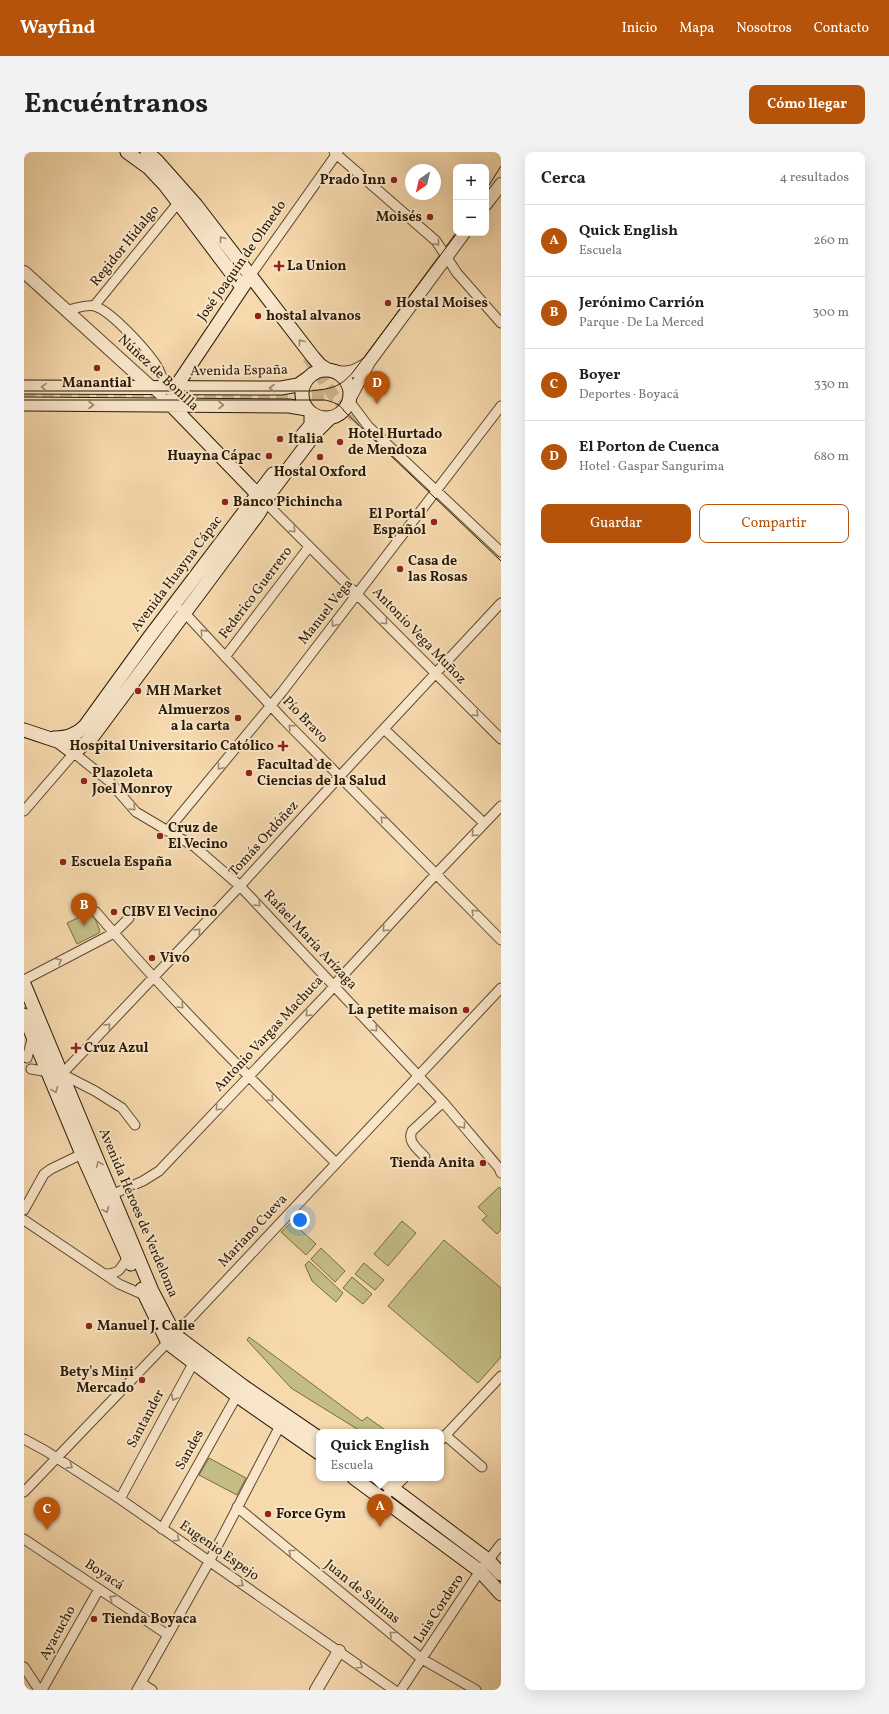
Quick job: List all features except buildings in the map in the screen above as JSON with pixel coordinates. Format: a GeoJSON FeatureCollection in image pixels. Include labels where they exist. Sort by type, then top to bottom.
{"type":"FeatureCollection","features":[{"type":"Feature","properties":{"kind":"main road"},"geometry":{"type":"LineString","coordinates":[[127,152],[149,168],[178,202],[242,287]]}},
{"type":"Feature","properties":{"kind":"main road"},"geometry":{"type":"LineString","coordinates":[[24,404],[289,406],[309,411],[324,419],[337,416],[344,411],[350,400],[351,392],[347,382],[339,374],[320,365],[196,205],[157,160],[147,152]]}},
{"type":"Feature","properties":{"kind":"main road","name":"José Joaquín de Olmedo"},"geometry":{"type":"LineString","coordinates":[[177,405],[171,388],[250,276]]}},
{"type":"Feature","properties":{"kind":"main road"},"geometry":{"type":"LineString","coordinates":[[309,411],[303,400],[302,390],[308,378],[318,372],[331,371]]}},
{"type":"Feature","properties":{"kind":"main road","name":"Avenida España"},"geometry":{"type":"LineString","coordinates":[[24,387],[281,388],[298,385],[308,378]]}},
{"type":"Feature","properties":{"kind":"main road","name":"Núñez de Bonilla"},"geometry":{"type":"LineString","coordinates":[[177,405],[262,498]]}},
{"type":"Feature","properties":{"kind":"main road","name":"Avenida Huayna Cápac"},"geometry":{"type":"LineString","coordinates":[[54,738],[68,737],[78,732],[85,726],[174,604],[262,498],[311,425],[309,411]]}},
{"type":"Feature","properties":{"kind":"main road","name":"Avenida Huayna Cápac"},"geometry":{"type":"LineString","coordinates":[[74,753],[93,736],[259,513],[262,498],[271,492],[317,431],[330,418]]}},
{"type":"Feature","properties":{"kind":"main road"},"geometry":{"type":"LineString","coordinates":[[148,639],[159,647]]}},
{"type":"Feature","properties":{"kind":"main road"},"geometry":{"type":"LineString","coordinates":[[24,730],[54,738],[71,745],[84,744]]}},
{"type":"Feature","properties":{"kind":"main road"},"geometry":{"type":"LineString","coordinates":[[54,738],[74,753]]}},
{"type":"Feature","properties":{"kind":"main road","name":"Avenida Héroes de Verdeloma"},"geometry":{"type":"LineString","coordinates":[[24,984],[111,1195],[148,1293]]}},
{"type":"Feature","properties":{"kind":"main road","name":"Avenida Héroes de Verdeloma"},"geometry":{"type":"LineString","coordinates":[[24,1015],[82,1154],[128,1257],[171,1339],[283,1421],[316,1450]]}},
{"type":"Feature","properties":{"kind":"main road","name":"Avenida Héroes de Verdeloma"},"geometry":{"type":"LineString","coordinates":[[283,1421],[316,1437]]}},
{"type":"Feature","properties":{"kind":"main road"},"geometry":{"type":"LineString","coordinates":[[358,1481],[480,1572],[501,1594]]}},
{"type":"Feature","properties":{"kind":"main road"},"geometry":{"type":"LineString","coordinates":[[384,1481],[488,1560],[501,1574]]}},
{"type":"Feature","properties":{"kind":"street"},"geometry":{"type":"LineString","coordinates":[[156,152],[178,184]]}},
{"type":"Feature","properties":{"kind":"street"},"geometry":{"type":"LineString","coordinates":[[336,153],[436,241],[457,272],[501,323]]}},
{"type":"Feature","properties":{"kind":"street","name":"José Joaquín de Olmedo"},"geometry":{"type":"LineString","coordinates":[[250,276],[336,153]]}},
{"type":"Feature","properties":{"kind":"street"},"geometry":{"type":"LineString","coordinates":[[489,200],[501,184]]}},
{"type":"Feature","properties":{"kind":"street","name":"Regidor Hidalgo"},"geometry":{"type":"LineString","coordinates":[[94,306],[178,202]]}},
{"type":"Feature","properties":{"kind":"street"},"geometry":{"type":"LineString","coordinates":[[462,236],[369,362],[350,400],[368,426],[501,552]]}},
{"type":"Feature","properties":{"kind":"street","name":"Núñez de Bonilla"},"geometry":{"type":"LineString","coordinates":[[24,272],[152,388],[177,405]]}},
{"type":"Feature","properties":{"kind":"street"},"geometry":{"type":"LineString","coordinates":[[67,310],[94,306],[114,319],[138,343],[171,388]]}},
{"type":"Feature","properties":{"kind":"street"},"geometry":{"type":"LineString","coordinates":[[331,371],[349,373],[359,369],[369,362]]}},
{"type":"Feature","properties":{"kind":"street","name":"Manuel Vega"},"geometry":{"type":"LineString","coordinates":[[167,831],[271,704],[501,406]]}},
{"type":"Feature","properties":{"kind":"street","name":"Antonio Vega Muñoz"},"geometry":{"type":"LineString","coordinates":[[262,498],[501,739]]}},
{"type":"Feature","properties":{"kind":"street","name":"Federico Guerrero"},"geometry":{"type":"LineString","coordinates":[[225,657],[309,547]]}},
{"type":"Feature","properties":{"kind":"street","name":"Tomás Ordóñez"},"geometry":{"type":"LineString","coordinates":[[62,1074],[240,886],[501,603]]}},
{"type":"Feature","properties":{"kind":"street","name":"Pío Bravo"},"geometry":{"type":"LineString","coordinates":[[174,604],[185,612],[225,657],[501,940]]}},
{"type":"Feature","properties":{"kind":"street"},"geometry":{"type":"LineString","coordinates":[[384,729],[484,823]]}},
{"type":"Feature","properties":{"kind":"street"},"geometry":{"type":"LineString","coordinates":[[24,811],[74,753]]}},
{"type":"Feature","properties":{"kind":"street","name":"Rafael María Arízaga"},"geometry":{"type":"LineString","coordinates":[[74,753],[110,782],[136,812],[195,847],[240,886],[444,1102],[500,1169]]}},
{"type":"Feature","properties":{"kind":"street","name":"Antonio Vargas Machuca"},"geometry":{"type":"LineString","coordinates":[[111,1195],[143,1181],[159,1171],[329,992],[436,874],[501,806]]}},
{"type":"Feature","properties":{"kind":"street"},"geometry":{"type":"LineString","coordinates":[[96,912],[153,978],[248,1076],[336,1163]]}},
{"type":"Feature","properties":{"kind":"street"},"geometry":{"type":"LineString","coordinates":[[24,980],[114,933],[130,918]]}},
{"type":"Feature","properties":{"kind":"street","name":"Mariano Cueva"},"geometry":{"type":"LineString","coordinates":[[24,1492],[171,1339],[501,988]]}},
{"type":"Feature","properties":{"kind":"street"},"geometry":{"type":"LineString","coordinates":[[33,1036],[26,1058],[32,1062],[28,1070],[62,1074],[95,1091],[122,1108],[135,1125]]}},
{"type":"Feature","properties":{"kind":"street"},"geometry":{"type":"LineString","coordinates":[[425,1157],[411,1141],[410,1136],[412,1132],[444,1102]]}},
{"type":"Feature","properties":{"kind":"street"},"geometry":{"type":"LineString","coordinates":[[24,1210],[44,1174],[82,1154]]}},
{"type":"Feature","properties":{"kind":"street"},"geometry":{"type":"LineString","coordinates":[[24,1220],[119,1284],[148,1293]]}},
{"type":"Feature","properties":{"kind":"street"},"geometry":{"type":"LineString","coordinates":[[105,1274],[113,1274],[119,1271],[128,1257]]}},
{"type":"Feature","properties":{"kind":"street","name":"Santander"},"geometry":{"type":"LineString","coordinates":[[120,1499],[195,1358]]}},
{"type":"Feature","properties":{"kind":"street"},"geometry":{"type":"LineString","coordinates":[[444,1437],[500,1380]]}},
{"type":"Feature","properties":{"kind":"street","name":"Sandes"},"geometry":{"type":"LineString","coordinates":[[162,1528],[240,1391]]}},
{"type":"Feature","properties":{"kind":"street"},"geometry":{"type":"LineString","coordinates":[[152,1690],[139,1686],[209,1562],[283,1421]]}},
{"type":"Feature","properties":{"kind":"street","name":"Eugenio Espejo"},"geometry":{"type":"LineString","coordinates":[[24,1439],[56,1457],[120,1499],[394,1690]]}},
{"type":"Feature","properties":{"kind":"street"},"geometry":{"type":"LineString","coordinates":[[444,1439],[482,1467]]}},
{"type":"Feature","properties":{"kind":"street"},"geometry":{"type":"LineString","coordinates":[[383,1498],[401,1481]]}},
{"type":"Feature","properties":{"kind":"street","name":"Juan de Salinas"},"geometry":{"type":"LineString","coordinates":[[237,1507],[422,1658],[476,1690]]}},
{"type":"Feature","properties":{"kind":"street","name":"Boyacá"},"geometry":{"type":"LineString","coordinates":[[24,1539],[168,1635]]}},
{"type":"Feature","properties":{"kind":"street","name":"Luis Cordero"},"geometry":{"type":"LineString","coordinates":[[401,1690],[488,1560],[501,1544]]}},
{"type":"Feature","properties":{"kind":"street","name":"Ayacucho"},"geometry":{"type":"LineString","coordinates":[[41,1690],[99,1589]]}},
{"type":"Feature","properties":{"kind":"street"},"geometry":{"type":"LineString","coordinates":[[316,1690],[339,1651]]}},
{"type":"Feature","properties":{"kind":"street"},"geometry":{"type":"LineString","coordinates":[[24,1666],[41,1690]]}},
{"type":"Feature","properties":{"kind":"shaded area"},"geometry":{"type":"Polygon","coordinates":[[[92,911],[100,931],[99,933],[77,944],[67,923],[92,911]]]}},
{"type":"Feature","properties":{"kind":"shaded area"},"geometry":{"type":"Polygon","coordinates":[[[499,1187],[501,1189],[501,1230],[497,1234],[482,1220],[487,1216],[478,1207],[499,1187]]]}},
{"type":"Feature","properties":{"kind":"shaded area"},"geometry":{"type":"Polygon","coordinates":[[[402,1221],[416,1233],[388,1266],[374,1254],[402,1221]]]}},
{"type":"Feature","properties":{"kind":"shaded area"},"geometry":{"type":"Polygon","coordinates":[[[292,1222],[316,1244],[306,1255],[281,1232],[292,1222]]]}},
{"type":"Feature","properties":{"kind":"shaded area"},"geometry":{"type":"Polygon","coordinates":[[[444,1240],[501,1288],[501,1357],[478,1383],[388,1306],[444,1240]]]}},
{"type":"Feature","properties":{"kind":"shaded area"},"geometry":{"type":"Polygon","coordinates":[[[321,1248],[345,1271],[335,1282],[311,1259],[321,1248]]]}},
{"type":"Feature","properties":{"kind":"shaded area"},"geometry":{"type":"Polygon","coordinates":[[[309,1261],[343,1293],[336,1302],[312,1281],[305,1265],[309,1261]]]}},
{"type":"Feature","properties":{"kind":"shaded area"},"geometry":{"type":"Polygon","coordinates":[[[364,1263],[384,1280],[375,1290],[355,1274],[364,1263]]]}},
{"type":"Feature","properties":{"kind":"shaded area"},"geometry":{"type":"Polygon","coordinates":[[[352,1277],[372,1294],[363,1304],[343,1288],[352,1277]]]}},
{"type":"Feature","properties":{"kind":"shaded area"},"geometry":{"type":"Polygon","coordinates":[[[249,1337],[362,1421],[367,1417],[384,1429],[357,1429],[291,1388],[247,1340],[249,1337]]]}},
{"type":"Feature","properties":{"kind":"shaded area"},"geometry":{"type":"Polygon","coordinates":[[[209,1458],[246,1478],[237,1495],[199,1475],[209,1458]]]}},
{"type":"Feature","properties":{"kind":"tunnel"},"geometry":{"type":"LineString","coordinates":[[308,357],[333,395],[355,417]]}},
{"type":"Feature","properties":{"kind":"tunnel"},"geometry":{"type":"LineString","coordinates":[[24,395],[333,395]]}},
{"type":"Feature","properties":{"kind":"tunnel"},"geometry":{"type":"LineString","coordinates":[[355,417],[367,429]]}},
{"type":"Feature","properties":{"kind":"tram line"},"geometry":{"type":"LineString","coordinates":[[489,185],[501,166]]}},
{"type":"Feature","properties":{"kind":"tram line"},"geometry":{"type":"LineString","coordinates":[[184,391],[310,391],[339,385],[353,372],[455,236]]}},
{"type":"Feature","properties":{"kind":"tram line"},"geometry":{"type":"LineString","coordinates":[[24,391],[175,391]]}},
{"type":"Feature","properties":{"kind":"tram line"},"geometry":{"type":"LineString","coordinates":[[24,400],[325,400],[331,402],[340,407],[501,561]]}},
{"type":"Feature","properties":{"kind":"place","name":"Prado Inn"},"geometry":{"type":"Point","coordinates":[394,180]}},
{"type":"Feature","properties":{"kind":"place","name":"Moisés"},"geometry":{"type":"Point","coordinates":[430,217]}},
{"type":"Feature","properties":{"kind":"place","name":"La Union"},"geometry":{"type":"Point","coordinates":[279,266]}},
{"type":"Feature","properties":{"kind":"place","name":"Hostal Moises"},"geometry":{"type":"Point","coordinates":[388,303]}},
{"type":"Feature","properties":{"kind":"place","name":"hostal alvanos"},"geometry":{"type":"Point","coordinates":[258,316]}},
{"type":"Feature","properties":{"kind":"place","name":"Manantial"},"geometry":{"type":"Point","coordinates":[97,368]}},
{"type":"Feature","properties":{"kind":"place","name":"El Porton de Cuenca"},"geometry":{"type":"Point","coordinates":[377,404]}},
{"type":"Feature","properties":{"kind":"place","name":"Italia"},"geometry":{"type":"Point","coordinates":[280,439]}},
{"type":"Feature","properties":{"kind":"place","name":"Hotel Hurtado de Mendoza"},"geometry":{"type":"Point","coordinates":[340,442]}},
{"type":"Feature","properties":{"kind":"place","name":"Huayna Cápac"},"geometry":{"type":"Point","coordinates":[269,456]}},
{"type":"Feature","properties":{"kind":"place","name":"Hostal Oxford"},"geometry":{"type":"Point","coordinates":[320,457]}},
{"type":"Feature","properties":{"kind":"place","name":"Banco Pichincha"},"geometry":{"type":"Point","coordinates":[225,502]}},
{"type":"Feature","properties":{"kind":"place","name":"El Portal Español"},"geometry":{"type":"Point","coordinates":[434,522]}},
{"type":"Feature","properties":{"kind":"place","name":"Casa de las Rosas"},"geometry":{"type":"Point","coordinates":[400,569]}},
{"type":"Feature","properties":{"kind":"place","name":"MH Market"},"geometry":{"type":"Point","coordinates":[138,691]}},
{"type":"Feature","properties":{"kind":"place","name":"Almuerzos a la carta"},"geometry":{"type":"Point","coordinates":[238,718]}},
{"type":"Feature","properties":{"kind":"place","name":"Hospital Universitario Católico"},"geometry":{"type":"Point","coordinates":[283,746]}},
{"type":"Feature","properties":{"kind":"place","name":"Facultad de Ciencias de la Salud"},"geometry":{"type":"Point","coordinates":[249,773]}},
{"type":"Feature","properties":{"kind":"place","name":"Plazoleta Joel Monroy"},"geometry":{"type":"Point","coordinates":[84,781]}},
{"type":"Feature","properties":{"kind":"place","name":"Cruz de El Vecino"},"geometry":{"type":"Point","coordinates":[160,836]}},
{"type":"Feature","properties":{"kind":"place","name":"Escuela España"},"geometry":{"type":"Point","coordinates":[63,862]}},
{"type":"Feature","properties":{"kind":"place","name":"CIBV El Vecino"},"geometry":{"type":"Point","coordinates":[114,912]}},
{"type":"Feature","properties":{"kind":"place","name":"Jerónimo Carrión"},"geometry":{"type":"Point","coordinates":[84,926]}},
{"type":"Feature","properties":{"kind":"place","name":"Vivo"},"geometry":{"type":"Point","coordinates":[152,958]}},
{"type":"Feature","properties":{"kind":"place","name":"La petite maison"},"geometry":{"type":"Point","coordinates":[466,1010]}},
{"type":"Feature","properties":{"kind":"place","name":"Cruz Azul"},"geometry":{"type":"Point","coordinates":[76,1048]}},
{"type":"Feature","properties":{"kind":"place","name":"Tienda Anita"},"geometry":{"type":"Point","coordinates":[483,1163]}},
{"type":"Feature","properties":{"kind":"place","name":"Manuel J. Calle"},"geometry":{"type":"Point","coordinates":[89,1326]}},
{"type":"Feature","properties":{"kind":"place","name":"Bety's Mini Mercado"},"geometry":{"type":"Point","coordinates":[142,1380]}},
{"type":"Feature","properties":{"kind":"place","name":"Force Gym"},"geometry":{"type":"Point","coordinates":[268,1514]}},
{"type":"Feature","properties":{"kind":"place","name":"Quick English"},"geometry":{"type":"Point","coordinates":[380,1527]}},
{"type":"Feature","properties":{"kind":"place","name":"Boyer"},"geometry":{"type":"Point","coordinates":[47,1530]}},
{"type":"Feature","properties":{"kind":"place","name":"Tienda Boyaca"},"geometry":{"type":"Point","coordinates":[94,1619]}}]}
